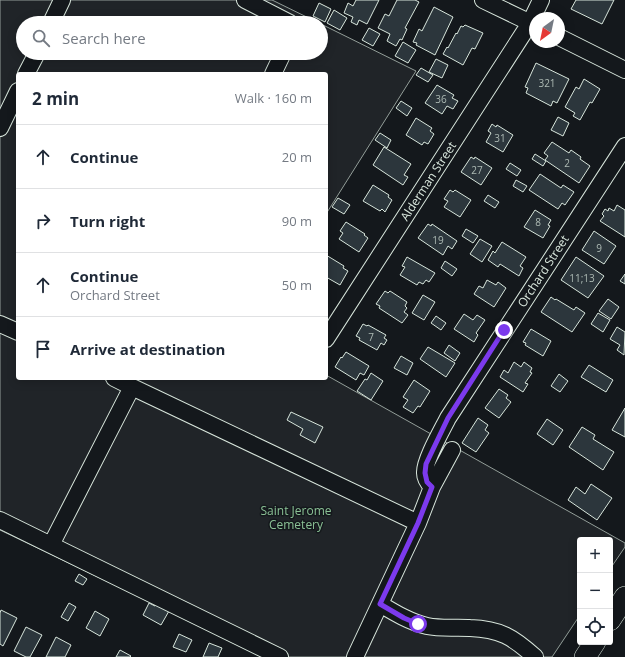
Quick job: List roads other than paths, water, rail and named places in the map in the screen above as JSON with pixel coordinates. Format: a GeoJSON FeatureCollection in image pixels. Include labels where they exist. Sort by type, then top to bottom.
{"type":"FeatureCollection","features":[{"type":"Feature","properties":{"kind":"main road"},"geometry":{"type":"LineString","coordinates":[[613,615],[625,597]]}},
{"type":"Feature","properties":{"kind":"main road"},"geometry":{"type":"LineString","coordinates":[[585,657],[593,645]]}},
{"type":"Feature","properties":{"kind":"street"},"geometry":{"type":"LineString","coordinates":[[54,16],[62,0]]}},
{"type":"Feature","properties":{"kind":"street"},"geometry":{"type":"LineString","coordinates":[[245,0],[276,16]]}},
{"type":"Feature","properties":{"kind":"street"},"geometry":{"type":"LineString","coordinates":[[483,0],[529,23]]}},
{"type":"Feature","properties":{"kind":"street","name":"Alderman Street"},"geometry":{"type":"LineString","coordinates":[[536,12],[541,0]]}},
{"type":"Feature","properties":{"kind":"street","name":"Alderman Street"},"geometry":{"type":"LineString","coordinates":[[328,336],[529,29]]}},
{"type":"Feature","properties":{"kind":"street"},"geometry":{"type":"LineString","coordinates":[[565,40],[625,70]]}},
{"type":"Feature","properties":{"kind":"street"},"geometry":{"type":"LineString","coordinates":[[27,72],[33,60]]}},
{"type":"Feature","properties":{"kind":"street"},"geometry":{"type":"LineString","coordinates":[[274,72],[280,60]]}},
{"type":"Feature","properties":{"kind":"street"},"geometry":{"type":"LineString","coordinates":[[0,128],[14,109]]}},
{"type":"Feature","properties":{"kind":"street","name":"Orchard Street"},"geometry":{"type":"LineString","coordinates":[[432,487],[427,482],[425,473],[426,464],[448,418],[625,146]]}},
{"type":"Feature","properties":{"kind":"street"},"geometry":{"type":"LineString","coordinates":[[0,324],[16,331]]}},
{"type":"Feature","properties":{"kind":"street"},"geometry":{"type":"LineString","coordinates":[[51,545],[124,381],[418,523]]}},
{"type":"Feature","properties":{"kind":"street"},"geometry":{"type":"LineString","coordinates":[[355,657],[418,523],[432,487],[452,450]]}},
{"type":"Feature","properties":{"kind":"street"},"geometry":{"type":"LineString","coordinates":[[0,520],[280,657]]}},
{"type":"Feature","properties":{"kind":"street"},"geometry":{"type":"LineString","coordinates":[[380,604],[404,618],[427,626],[469,628],[499,632],[515,641],[535,657]]}},
{"type":"Feature","properties":{"kind":"park label","name":"Saint Jerome Cemetery"},"geometry":{"type":"Point","coordinates":[296,517]}}]}
